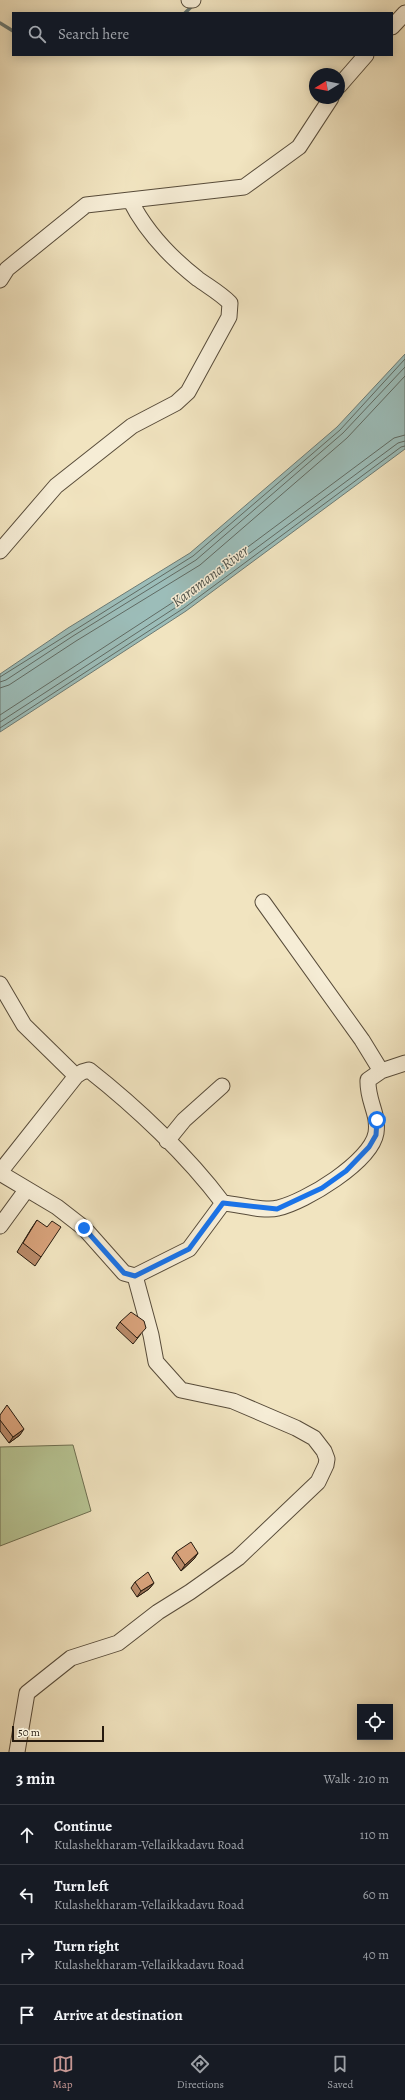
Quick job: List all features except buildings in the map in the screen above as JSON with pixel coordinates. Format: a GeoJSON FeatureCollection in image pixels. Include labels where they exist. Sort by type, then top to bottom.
{"type":"FeatureCollection","features":[{"type":"Feature","properties":{"kind":"street"},"geometry":{"type":"LineString","coordinates":[[393,26],[405,13]]}},
{"type":"Feature","properties":{"kind":"street"},"geometry":{"type":"LineString","coordinates":[[345,79],[365,56]]}},
{"type":"Feature","properties":{"kind":"street"},"geometry":{"type":"LineString","coordinates":[[0,280],[7,269],[86,205],[244,187],[299,147],[327,104]]}},
{"type":"Feature","properties":{"kind":"street"},"geometry":{"type":"LineString","coordinates":[[0,551],[56,486],[132,426],[176,403],[188,392],[229,317],[230,303],[219,292],[198,278],[159,244],[141,221],[130,200]]}},
{"type":"Feature","properties":{"kind":"street"},"geometry":{"type":"LineString","coordinates":[[263,902],[362,1040],[381,1071]]}},
{"type":"Feature","properties":{"kind":"street"},"geometry":{"type":"LineString","coordinates":[[0,984],[24,1024],[76,1076]]}},
{"type":"Feature","properties":{"kind":"street"},"geometry":{"type":"LineString","coordinates":[[223,1203],[189,1249],[135,1276],[124,1273],[84,1228],[57,1207],[0,1173],[76,1076],[89,1070],[121,1094],[167,1141],[223,1203],[277,1209],[322,1188],[346,1171],[369,1147],[376,1135],[377,1120],[367,1092],[368,1080],[381,1071],[405,1063]]}},
{"type":"Feature","properties":{"kind":"street"},"geometry":{"type":"LineString","coordinates":[[167,1141],[184,1120],[222,1086]]}},
{"type":"Feature","properties":{"kind":"street"},"geometry":{"type":"LineString","coordinates":[[0,1226],[27,1189]]}},
{"type":"Feature","properties":{"kind":"street"},"geometry":{"type":"LineString","coordinates":[[17,1752],[27,1693],[71,1658],[118,1643],[158,1612],[190,1592],[238,1558],[318,1482],[326,1465],[327,1459],[324,1451],[314,1438],[296,1428],[233,1401],[181,1390],[156,1362],[151,1336],[135,1276]]}},
{"type":"Feature","properties":{"kind":"green space"},"geometry":{"type":"Polygon","coordinates":[[[73,1445],[91,1511],[0,1546],[0,1447],[73,1445]]]}},
{"type":"Feature","properties":{"kind":"water","name":"Karamana River"},"geometry":{"type":"Polygon","coordinates":[[[405,354],[405,449],[186,611],[0,732],[0,674],[68,628],[190,553],[337,427],[405,354]]]}},
{"type":"Feature","properties":{"kind":"waterway"},"geometry":{"type":"LineString","coordinates":[[186,12],[194,4]]}},
{"type":"Feature","properties":{"kind":"waterway"},"geometry":{"type":"LineString","coordinates":[[0,23],[12,30]]}},
{"type":"Feature","properties":{"kind":"route"},"geometry":{"type":"LineString","coordinates":[[84,1228],[124,1273],[135,1276],[189,1249],[223,1203],[244,1205],[255,1208],[277,1209],[322,1188],[346,1171],[369,1147],[376,1135],[377,1120]]}}]}
